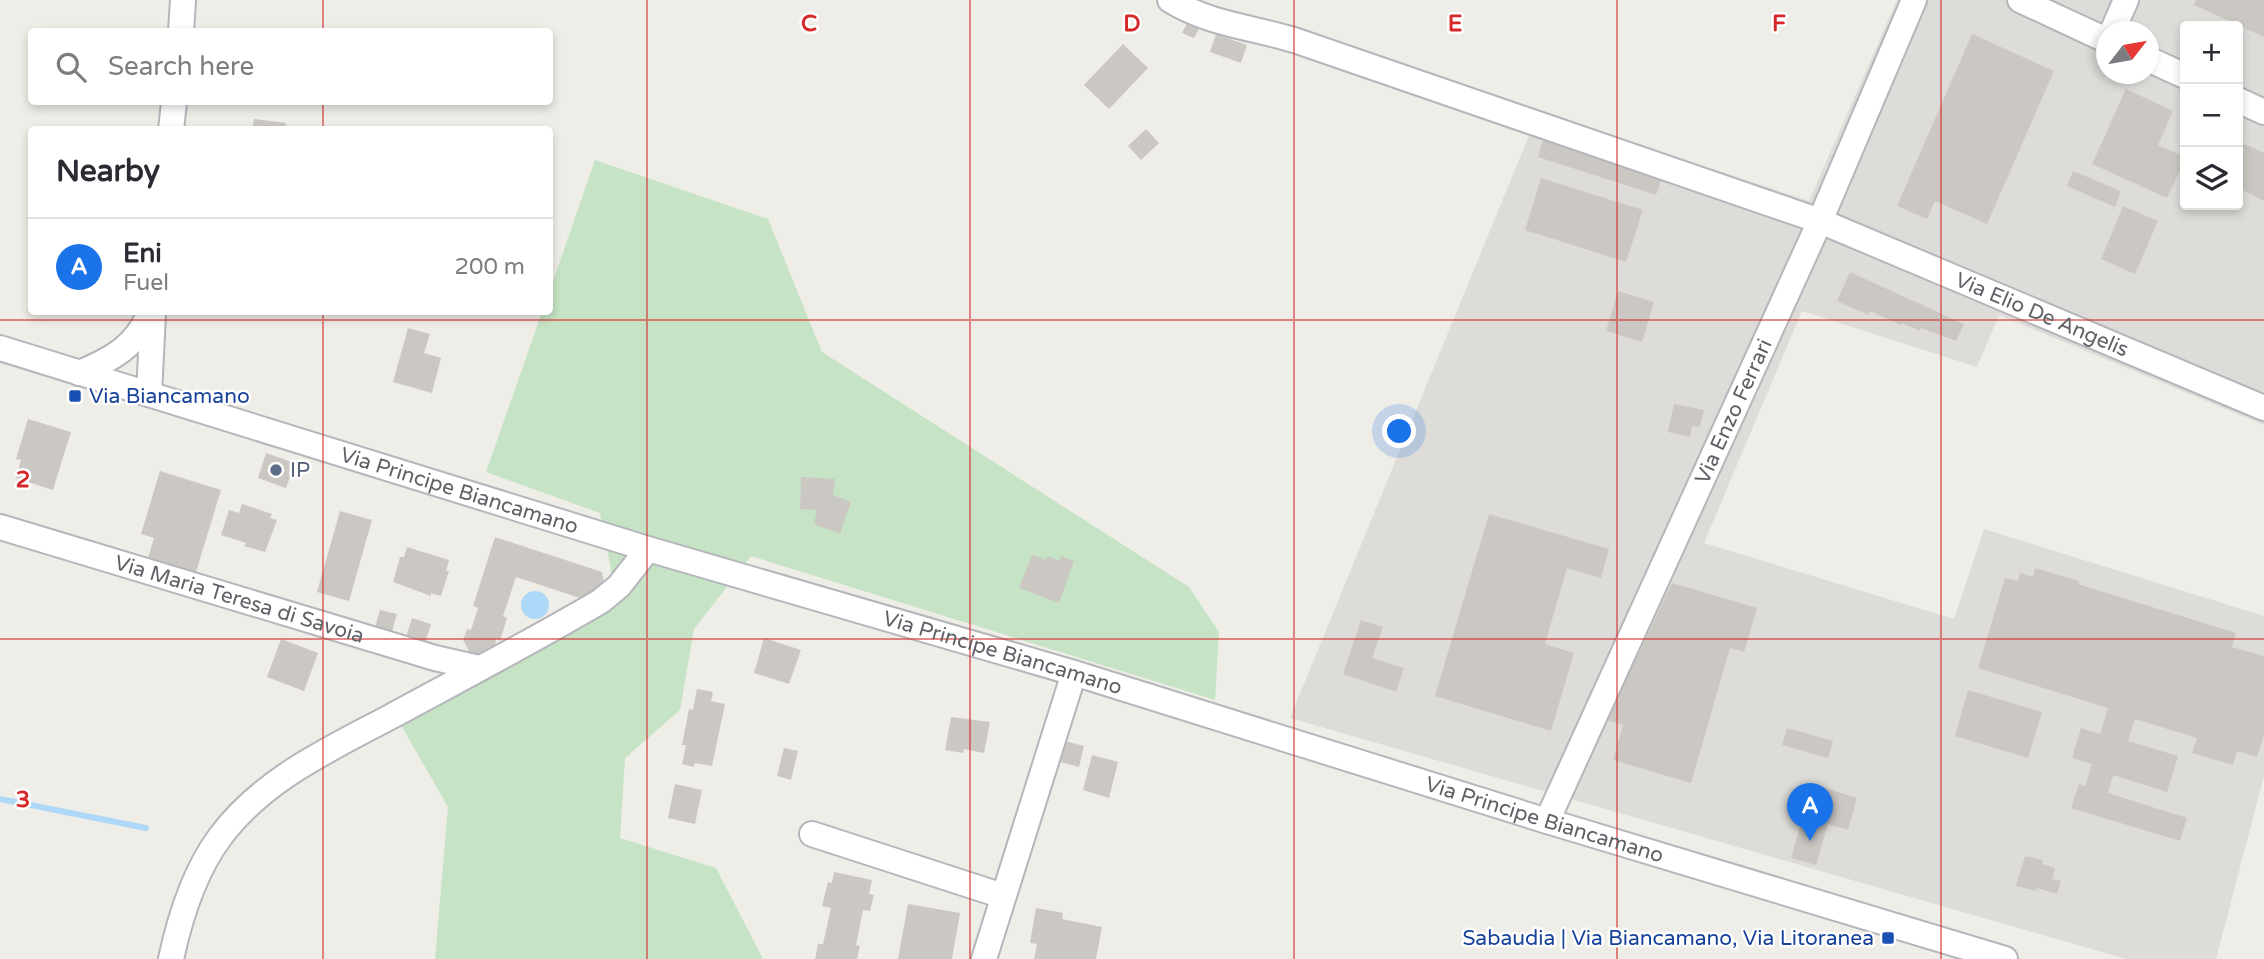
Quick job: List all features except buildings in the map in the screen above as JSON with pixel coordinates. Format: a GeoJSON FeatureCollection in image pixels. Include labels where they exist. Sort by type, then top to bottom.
{"type":"FeatureCollection","features":[{"type":"Feature","properties":{"kind":"street"},"geometry":{"type":"LineString","coordinates":[[181,28],[183,0]]}},
{"type":"Feature","properties":{"kind":"street","name":"Via Elio De Angelis"},"geometry":{"type":"LineString","coordinates":[[1170,0],[1219,23],[1294,40],[1820,221],[2264,408]]}},
{"type":"Feature","properties":{"kind":"street","name":"Via Enzo Ferrari"},"geometry":{"type":"LineString","coordinates":[[1547,821],[1820,221],[1914,0]]}},
{"type":"Feature","properties":{"kind":"street"},"geometry":{"type":"LineString","coordinates":[[2020,0],[2096,35]]}},
{"type":"Feature","properties":{"kind":"street"},"geometry":{"type":"LineString","coordinates":[[2117,21],[2126,0]]}},
{"type":"Feature","properties":{"kind":"street"},"geometry":{"type":"LineString","coordinates":[[2159,64],[2180,74]]}},
{"type":"Feature","properties":{"kind":"street"},"geometry":{"type":"LineString","coordinates":[[2243,102],[2264,112]]}},
{"type":"Feature","properties":{"kind":"street"},"geometry":{"type":"LineString","coordinates":[[172,126],[174,105]]}},
{"type":"Feature","properties":{"kind":"street"},"geometry":{"type":"LineString","coordinates":[[79,373],[104,362],[127,347],[141,331],[149,315]]}},
{"type":"Feature","properties":{"kind":"street"},"geometry":{"type":"LineString","coordinates":[[149,394],[151,315]]}},
{"type":"Feature","properties":{"kind":"street","name":"Via Principe Biancamano"},"geometry":{"type":"LineString","coordinates":[[0,348],[648,549],[1074,673],[1547,821],[2005,959]]}},
{"type":"Feature","properties":{"kind":"street","name":"Via Maria Teresa di Savoia"},"geometry":{"type":"LineString","coordinates":[[0,527],[479,668]]}},
{"type":"Feature","properties":{"kind":"street"},"geometry":{"type":"LineString","coordinates":[[172,959],[181,920],[204,863],[220,837],[244,808],[303,764],[607,596],[648,549]]}},
{"type":"Feature","properties":{"kind":"street"},"geometry":{"type":"LineString","coordinates":[[429,695],[435,657]]}},
{"type":"Feature","properties":{"kind":"street"},"geometry":{"type":"LineString","coordinates":[[984,959],[1074,673]]}},
{"type":"Feature","properties":{"kind":"street"},"geometry":{"type":"LineString","coordinates":[[812,834],[1003,896]]}},
{"type":"Feature","properties":{"kind":"shaded area"},"geometry":{"type":"Polygon","coordinates":[[[1897,0],[2264,0],[2264,425],[1999,315],[1977,367],[1802,311],[1704,543],[1954,619],[1984,529],[2264,616],[2264,776],[2216,959],[2126,959],[1290,718],[1539,111],[1809,201],[1897,0]]]}},
{"type":"Feature","properties":{"kind":"green space"},"geometry":{"type":"Polygon","coordinates":[[[595,160],[768,219],[822,352],[1189,587],[1219,632],[1215,700],[751,556],[694,629],[680,710],[625,758],[620,838],[716,868],[763,959],[435,959],[448,807],[398,720],[618,606],[600,513],[486,472],[541,315],[553,315],[553,281],[595,160]]]}},
{"type":"Feature","properties":{"kind":"water"},"geometry":{"type":"Polygon","coordinates":[[[535,591],[545,595],[549,605],[545,615],[535,619],[525,615],[521,605],[525,595],[535,591]]]}},
{"type":"Feature","properties":{"kind":"waterway"},"geometry":{"type":"LineString","coordinates":[[0,799],[146,828]]}},
{"type":"Feature","properties":{"kind":"place","name":"Via Biancamano"},"geometry":{"type":"Point","coordinates":[75,396]}},
{"type":"Feature","properties":{"kind":"place","name":"IP"},"geometry":{"type":"Point","coordinates":[276,470]}},
{"type":"Feature","properties":{"kind":"place","name":"Eni"},"geometry":{"type":"Point","coordinates":[1810,841]}},
{"type":"Feature","properties":{"kind":"place","name":"Sabaudia | Via Biancamano, Via Litoranea"},"geometry":{"type":"Point","coordinates":[1888,938]}}]}
